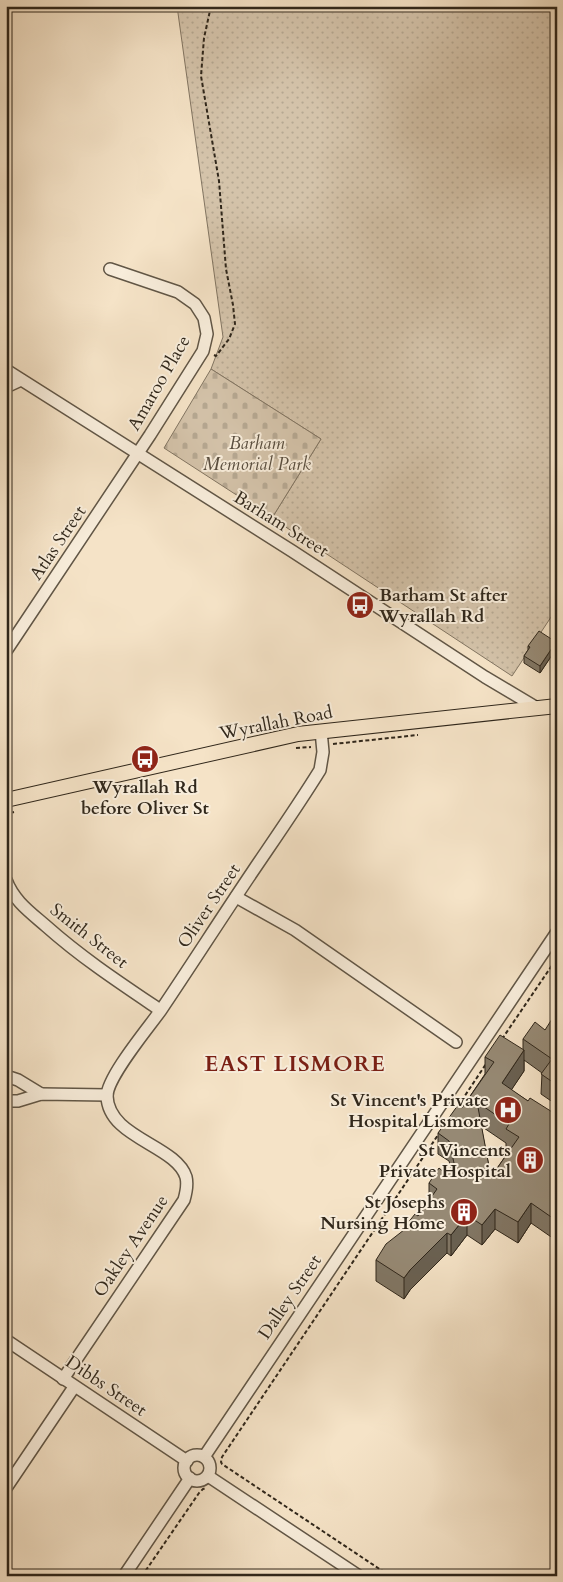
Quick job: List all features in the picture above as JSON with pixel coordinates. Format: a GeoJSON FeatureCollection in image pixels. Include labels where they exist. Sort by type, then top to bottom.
{"type":"FeatureCollection","features":[{"type":"Feature","properties":{"kind":"main road","name":"Wyrallah Road"},"geometry":{"type":"LineString","coordinates":[[6,800],[298,734],[322,738],[557,706]]}},
{"type":"Feature","properties":{"kind":"street","name":"Amaroo Place"},"geometry":{"type":"LineString","coordinates":[[110,269],[178,292],[195,304],[204,318],[207,334],[203,352],[138,454]]}},
{"type":"Feature","properties":{"kind":"street","name":"Barham Street"},"geometry":{"type":"LineString","coordinates":[[6,370],[292,551],[485,677],[537,708]]}},
{"type":"Feature","properties":{"kind":"street"},"geometry":{"type":"LineString","coordinates":[[6,387],[21,380]]}},
{"type":"Feature","properties":{"kind":"street","name":"Atlas Street"},"geometry":{"type":"LineString","coordinates":[[6,652],[138,454]]}},
{"type":"Feature","properties":{"kind":"street","name":"Oliver Street"},"geometry":{"type":"LineString","coordinates":[[107,1095],[108,1088],[122,1064],[320,770],[322,738]]}},
{"type":"Feature","properties":{"kind":"street","name":"Smith Street"},"geometry":{"type":"LineString","coordinates":[[6,880],[16,900],[59,937],[93,965],[160,1010]]}},
{"type":"Feature","properties":{"kind":"street"},"geometry":{"type":"LineString","coordinates":[[236,897],[295,930],[456,1042]]}},
{"type":"Feature","properties":{"kind":"street","name":"Dalley Street"},"geometry":{"type":"LineString","coordinates":[[204,1457],[557,932]]}},
{"type":"Feature","properties":{"kind":"street"},"geometry":{"type":"LineString","coordinates":[[6,1076],[18,1080],[41,1094]]}},
{"type":"Feature","properties":{"kind":"street"},"geometry":{"type":"LineString","coordinates":[[6,1101],[18,1101],[41,1094],[107,1095]]}},
{"type":"Feature","properties":{"kind":"street","name":"Oakley Avenue"},"geometry":{"type":"LineString","coordinates":[[63,1379],[184,1200],[187,1186],[186,1177],[177,1163],[129,1131],[118,1121],[111,1110],[107,1095]]}},
{"type":"Feature","properties":{"kind":"street","name":"Dibbs Street"},"geometry":{"type":"LineString","coordinates":[[6,1340],[187,1461]]}},
{"type":"Feature","properties":{"kind":"street"},"geometry":{"type":"LineString","coordinates":[[6,1488],[74,1387]]}},
{"type":"Feature","properties":{"kind":"street"},"geometry":{"type":"LineString","coordinates":[[192,1456],[204,1457],[209,1463],[208,1476],[197,1481],[190,1478],[184,1468],[187,1461],[192,1456]]}},
{"type":"Feature","properties":{"kind":"street"},"geometry":{"type":"LineString","coordinates":[[208,1476],[359,1576]]}},
{"type":"Feature","properties":{"kind":"street"},"geometry":{"type":"LineString","coordinates":[[124,1576],[190,1478]]}},
{"type":"Feature","properties":{"kind":"path"},"geometry":{"type":"LineString","coordinates":[[203,352],[216,356],[229,339],[235,324],[226,268],[219,181],[200,76],[204,38],[211,6]]}},
{"type":"Feature","properties":{"kind":"path"},"geometry":{"type":"LineString","coordinates":[[291,749],[322,738],[423,734]]}},
{"type":"Feature","properties":{"kind":"path"},"geometry":{"type":"LineString","coordinates":[[6,814],[15,812]]}},
{"type":"Feature","properties":{"kind":"path"},"geometry":{"type":"LineString","coordinates":[[502,1039],[557,958]]}},
{"type":"Feature","properties":{"kind":"path"},"geometry":{"type":"LineString","coordinates":[[455,1110],[487,1062]]}},
{"type":"Feature","properties":{"kind":"path"},"geometry":{"type":"LineString","coordinates":[[390,1576],[221,1462],[222,1457],[438,1135]]}},
{"type":"Feature","properties":{"kind":"path"},"geometry":{"type":"LineString","coordinates":[[142,1576],[199,1493],[207,1488]]}},
{"type":"Feature","properties":{"kind":"green space"},"geometry":{"type":"Polygon","coordinates":[[[177,6],[557,6],[557,608],[512,676],[272,518],[321,439],[211,369],[223,337],[177,6]]]}},
{"type":"Feature","properties":{"kind":"green space","name":"Barham Memorial Park"},"geometry":{"type":"Polygon","coordinates":[[[211,369],[321,439],[272,518],[164,448],[211,369]]]}},
{"type":"Feature","properties":{"kind":"building"},"geometry":{"type":"Polygon","coordinates":[[[539,631],[556,642],[540,666],[524,656],[530,647],[528,646],[539,631]]]}},
{"type":"Feature","properties":{"kind":"building"},"geometry":{"type":"Polygon","coordinates":[[[552,1019],[557,1022],[557,1085],[541,1074],[552,1059],[523,1039],[535,1022],[545,1030],[552,1019]]]}},
{"type":"Feature","properties":{"kind":"building"},"geometry":{"type":"Polygon","coordinates":[[[500,1035],[524,1050],[502,1083],[528,1101],[530,1098],[557,1115],[557,1221],[531,1203],[518,1222],[495,1209],[482,1225],[467,1215],[451,1235],[447,1233],[404,1278],[376,1260],[386,1244],[409,1226],[407,1224],[415,1214],[418,1216],[437,1189],[429,1183],[439,1168],[446,1174],[454,1163],[449,1141],[438,1133],[458,1105],[462,1108],[494,1062],[485,1057],[500,1035]],[[477,1102],[491,1177],[519,1137],[506,1129],[509,1124],[477,1102]]]}},
{"type":"Feature","properties":{"kind":"place","name":"Barham St after Wyrallah Rd"},"geometry":{"type":"Point","coordinates":[360,605]}},
{"type":"Feature","properties":{"kind":"place","name":"Wyrallah Rd before Oliver St"},"geometry":{"type":"Point","coordinates":[145,759]}},
{"type":"Feature","properties":{"kind":"place","name":"St Vincent's Private Hospital Lismore"},"geometry":{"type":"Point","coordinates":[508,1110]}},
{"type":"Feature","properties":{"kind":"place","name":"St Vincents Private Hospital"},"geometry":{"type":"Point","coordinates":[530,1160]}},
{"type":"Feature","properties":{"kind":"place","name":"St Josephs Nursing Home"},"geometry":{"type":"Point","coordinates":[464,1212]}},
{"type":"Feature","properties":{"kind":"district","name":"EAST LISMORE"},"geometry":{"type":"Point","coordinates":[295,1064]}}]}
